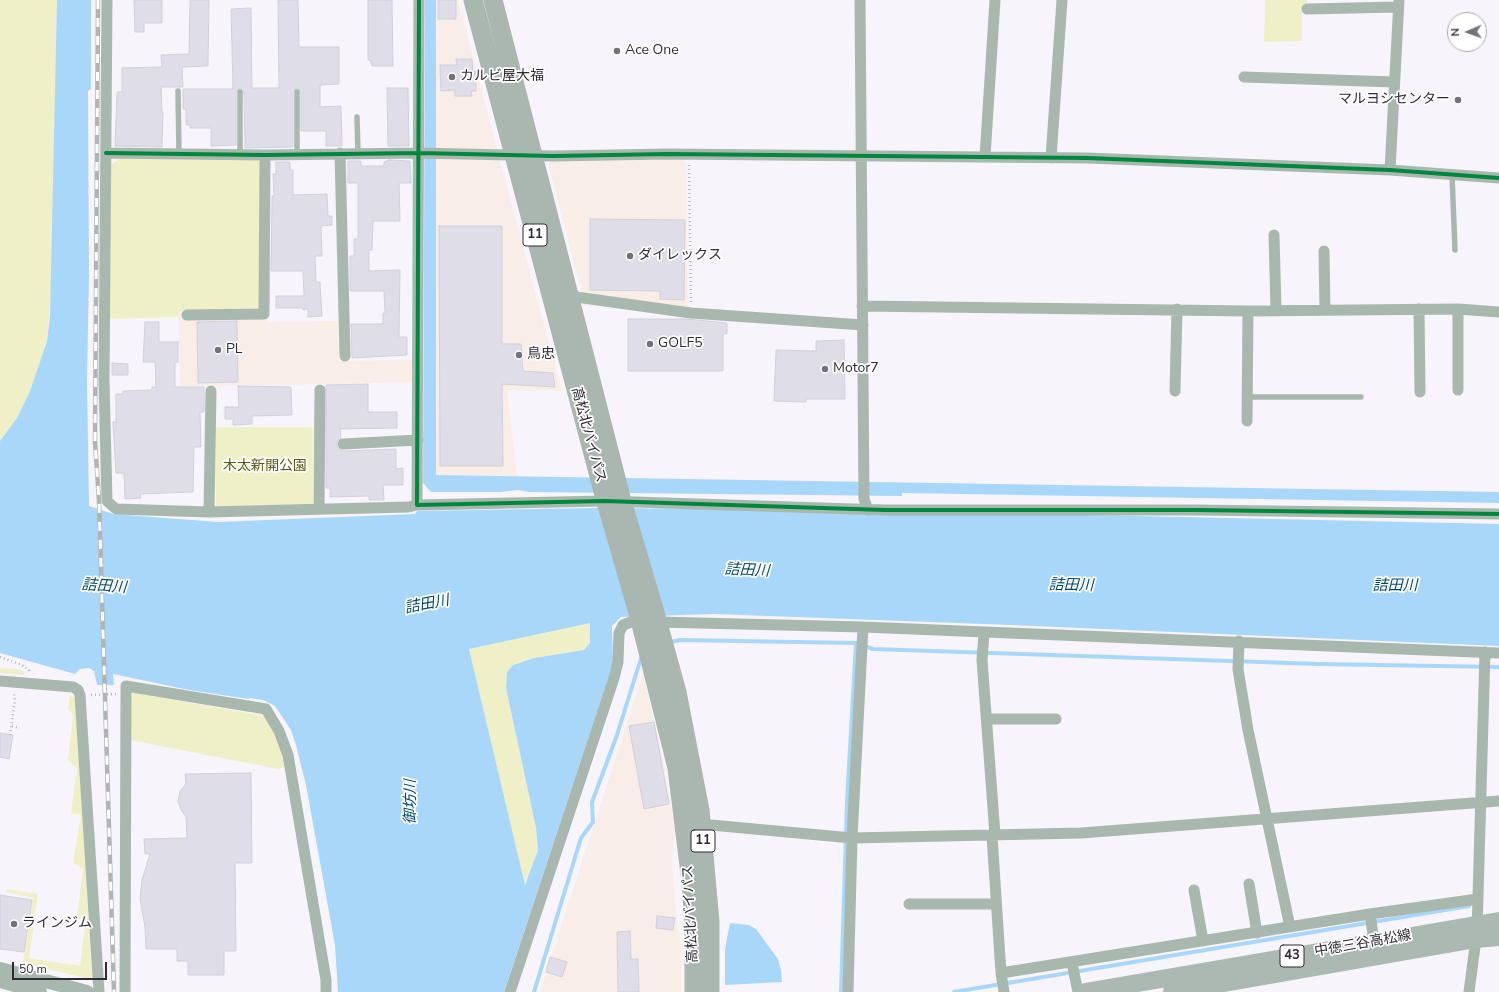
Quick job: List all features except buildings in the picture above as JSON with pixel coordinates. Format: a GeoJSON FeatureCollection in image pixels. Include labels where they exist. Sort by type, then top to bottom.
{"type":"FeatureCollection","features":[{"type":"Feature","properties":{"kind":"highway","name":"高松北バイパス"},"geometry":{"type":"LineString","coordinates":[[473,0],[514,155],[649,621],[668,693],[693,767],[703,838],[710,922],[710,992]]}},
{"type":"Feature","properties":{"kind":"highway","name":"高松北バイパス"},"geometry":{"type":"LineString","coordinates":[[493,0],[569,296],[606,471]]}},
{"type":"Feature","properties":{"kind":"highway","name":"高松北バイパス"},"geometry":{"type":"LineString","coordinates":[[668,693],[687,841],[694,922],[694,992]]}},
{"type":"Feature","properties":{"kind":"main road","name":"中徳三谷高松線"},"geometry":{"type":"LineString","coordinates":[[1172,992],[1477,932],[1499,921]]}},
{"type":"Feature","properties":{"kind":"main road","name":"中徳三谷高松線"},"geometry":{"type":"LineString","coordinates":[[1079,988],[1373,936],[1477,932],[1499,937]]}},
{"type":"Feature","properties":{"kind":"street"},"geometry":{"type":"LineString","coordinates":[[108,0],[104,381],[107,501],[116,509],[210,512],[408,507],[417,505],[614,501],[1499,514]]}},
{"type":"Feature","properties":{"kind":"street"},"geometry":{"type":"LineString","coordinates":[[417,505],[419,0]]}},
{"type":"Feature","properties":{"kind":"street"},"geometry":{"type":"LineString","coordinates":[[860,0],[862,325],[864,482],[866,504]]}},
{"type":"Feature","properties":{"kind":"street"},"geometry":{"type":"LineString","coordinates":[[985,157],[995,0]]}},
{"type":"Feature","properties":{"kind":"street"},"geometry":{"type":"LineString","coordinates":[[1051,158],[1062,0]]}},
{"type":"Feature","properties":{"kind":"street"},"geometry":{"type":"LineString","coordinates":[[1307,9],[1398,4],[1390,170]]}},
{"type":"Feature","properties":{"kind":"street"},"geometry":{"type":"LineString","coordinates":[[1244,77],[1394,82]]}},
{"type":"Feature","properties":{"kind":"street"},"geometry":{"type":"LineString","coordinates":[[106,154],[265,155],[419,152],[514,155],[1051,158],[1390,170],[1499,178]]}},
{"type":"Feature","properties":{"kind":"street"},"geometry":{"type":"LineString","coordinates":[[340,153],[344,356]]}},
{"type":"Feature","properties":{"kind":"street"},"geometry":{"type":"LineString","coordinates":[[187,315],[264,312],[265,155]]}},
{"type":"Feature","properties":{"kind":"street"},"geometry":{"type":"LineString","coordinates":[[1274,235],[1276,310]]}},
{"type":"Feature","properties":{"kind":"street"},"geometry":{"type":"LineString","coordinates":[[1324,251],[1325,310]]}},
{"type":"Feature","properties":{"kind":"street"},"geometry":{"type":"LineString","coordinates":[[569,296],[691,313],[862,325]]}},
{"type":"Feature","properties":{"kind":"street"},"geometry":{"type":"LineString","coordinates":[[862,306],[1248,311],[1458,309],[1499,312]]}},
{"type":"Feature","properties":{"kind":"street"},"geometry":{"type":"LineString","coordinates":[[1175,392],[1176,309]]}},
{"type":"Feature","properties":{"kind":"street"},"geometry":{"type":"LineString","coordinates":[[1419,309],[1420,392]]}},
{"type":"Feature","properties":{"kind":"street"},"geometry":{"type":"LineString","coordinates":[[1458,309],[1458,390]]}},
{"type":"Feature","properties":{"kind":"street"},"geometry":{"type":"LineString","coordinates":[[1247,421],[1248,311]]}},
{"type":"Feature","properties":{"kind":"street"},"geometry":{"type":"LineString","coordinates":[[319,509],[320,390]]}},
{"type":"Feature","properties":{"kind":"street"},"geometry":{"type":"LineString","coordinates":[[210,512],[211,391]]}},
{"type":"Feature","properties":{"kind":"street"},"geometry":{"type":"LineString","coordinates":[[342,444],[418,440]]}},
{"type":"Feature","properties":{"kind":"street"},"geometry":{"type":"LineString","coordinates":[[510,992],[614,678],[618,662],[619,634],[623,626],[631,622],[649,621],[983,638],[1239,641],[1499,653]]}},
{"type":"Feature","properties":{"kind":"street"},"geometry":{"type":"LineString","coordinates":[[848,992],[852,838],[862,659],[862,632]]}},
{"type":"Feature","properties":{"kind":"street"},"geometry":{"type":"LineString","coordinates":[[983,638],[982,660],[994,836],[996,904],[1001,973],[1004,992]]}},
{"type":"Feature","properties":{"kind":"street"},"geometry":{"type":"LineString","coordinates":[[1239,641],[1238,669],[1266,819],[1290,927]]}},
{"type":"Feature","properties":{"kind":"street"},"geometry":{"type":"LineString","coordinates":[[1469,992],[1477,932],[1485,652]]}},
{"type":"Feature","properties":{"kind":"street"},"geometry":{"type":"LineString","coordinates":[[0,681],[72,687],[78,690],[80,695],[99,992]]}},
{"type":"Feature","properties":{"kind":"street"},"geometry":{"type":"LineString","coordinates":[[125,992],[126,686],[266,709],[278,731],[288,755],[294,781],[326,980],[326,992]]}},
{"type":"Feature","properties":{"kind":"street"},"geometry":{"type":"LineString","coordinates":[[987,719],[1056,719]]}},
{"type":"Feature","properties":{"kind":"street"},"geometry":{"type":"LineString","coordinates":[[703,838],[711,825],[839,838],[994,836],[1081,833],[1499,802]]}},
{"type":"Feature","properties":{"kind":"street"},"geometry":{"type":"LineString","coordinates":[[1249,884],[1257,933]]}},
{"type":"Feature","properties":{"kind":"street"},"geometry":{"type":"LineString","coordinates":[[1194,890],[1203,941]]}},
{"type":"Feature","properties":{"kind":"street"},"geometry":{"type":"LineString","coordinates":[[1001,973],[1072,963],[1370,914],[1478,899]]}},
{"type":"Feature","properties":{"kind":"street"},"geometry":{"type":"LineString","coordinates":[[909,904],[996,904]]}},
{"type":"Feature","properties":{"kind":"street"},"geometry":{"type":"LineString","coordinates":[[1370,914],[1373,936]]}},
{"type":"Feature","properties":{"kind":"street"},"geometry":{"type":"LineString","coordinates":[[1072,963],[1079,988]]}},
{"type":"Feature","properties":{"kind":"street"},"geometry":{"type":"LineString","coordinates":[[0,969],[87,992]]}},
{"type":"Feature","properties":{"kind":"street"},"geometry":{"type":"LineString","coordinates":[[0,981],[16,989],[40,992]]}},
{"type":"Feature","properties":{"kind":"lane"},"geometry":{"type":"LineString","coordinates":[[178,91],[179,154]]}},
{"type":"Feature","properties":{"kind":"lane"},"geometry":{"type":"LineString","coordinates":[[240,92],[240,154]]}},
{"type":"Feature","properties":{"kind":"lane"},"geometry":{"type":"LineString","coordinates":[[297,92],[297,154]]}},
{"type":"Feature","properties":{"kind":"lane"},"geometry":{"type":"LineString","coordinates":[[357,117],[358,153]]}},
{"type":"Feature","properties":{"kind":"lane"},"geometry":{"type":"LineString","coordinates":[[1452,175],[1455,250]]}},
{"type":"Feature","properties":{"kind":"lane"},"geometry":{"type":"LineString","coordinates":[[1247,397],[1362,397]]}},
{"type":"Feature","properties":{"kind":"path"},"geometry":{"type":"LineString","coordinates":[[689,155],[691,313]]}},
{"type":"Feature","properties":{"kind":"path"},"geometry":{"type":"LineString","coordinates":[[0,657],[22,665],[29,670],[30,683]]}},
{"type":"Feature","properties":{"kind":"path"},"geometry":{"type":"LineString","coordinates":[[10,735],[15,700],[14,694],[11,692]]}},
{"type":"Feature","properties":{"kind":"path"},"geometry":{"type":"LineString","coordinates":[[80,695],[126,694]]}},
{"type":"Feature","properties":{"kind":"path"},"geometry":{"type":"LineString","coordinates":[[12,726],[20,728]]}},
{"type":"Feature","properties":{"kind":"shaded area"},"geometry":{"type":"Polygon","coordinates":[[[437,0],[458,0],[497,149],[435,149],[437,0]]]}},
{"type":"Feature","properties":{"kind":"shaded area"},"geometry":{"type":"Polygon","coordinates":[[[499,158],[562,391],[507,390],[517,476],[436,475],[435,159],[499,158]]]}},
{"type":"Feature","properties":{"kind":"shaded area"},"geometry":{"type":"Polygon","coordinates":[[[683,160],[686,163],[688,310],[582,294],[548,163],[553,161],[683,160]]]}},
{"type":"Feature","properties":{"kind":"shaded area"},"geometry":{"type":"Polygon","coordinates":[[[178,311],[268,311],[268,322],[337,321],[339,361],[413,360],[414,382],[180,387],[178,311]]]}},
{"type":"Feature","properties":{"kind":"shaded area"},"geometry":{"type":"Polygon","coordinates":[[[643,673],[663,758],[674,826],[672,863],[677,926],[681,945],[681,992],[540,992],[643,673]]]}},
{"type":"Feature","properties":{"kind":"green space"},"geometry":{"type":"Polygon","coordinates":[[[0,0],[57,0],[52,281],[47,341],[30,391],[17,418],[0,441],[0,0]]]}},
{"type":"Feature","properties":{"kind":"green space"},"geometry":{"type":"Polygon","coordinates":[[[1265,0],[1307,0],[1307,13],[1302,13],[1302,41],[1264,42],[1265,0]]]}},
{"type":"Feature","properties":{"kind":"green space"},"geometry":{"type":"Polygon","coordinates":[[[120,158],[261,158],[260,311],[178,311],[178,317],[109,319],[111,165],[120,158]]]}},
{"type":"Feature","properties":{"kind":"green space","name":"木太新開公園"},"geometry":{"type":"Polygon","coordinates":[[[216,427],[313,427],[313,506],[216,508],[216,427]]]}},
{"type":"Feature","properties":{"kind":"green space"},"geometry":{"type":"Polygon","coordinates":[[[590,622],[590,643],[584,650],[534,658],[513,665],[507,672],[506,688],[536,828],[538,850],[524,886],[469,649],[590,622]]]}},
{"type":"Feature","properties":{"kind":"green space"},"geometry":{"type":"Polygon","coordinates":[[[0,668],[23,671],[25,675],[0,673],[0,668]]]}},
{"type":"Feature","properties":{"kind":"green space"},"geometry":{"type":"Polygon","coordinates":[[[134,693],[265,716],[283,746],[287,766],[278,769],[130,740],[130,697],[134,693]]]}},
{"type":"Feature","properties":{"kind":"green space"},"geometry":{"type":"Polygon","coordinates":[[[70,695],[75,698],[77,703],[92,976],[89,979],[23,963],[33,898],[6,892],[7,889],[38,894],[29,958],[80,966],[86,920],[77,918],[83,869],[73,863],[81,815],[71,813],[77,768],[68,760],[73,715],[68,709],[70,695]]]}},
{"type":"Feature","properties":{"kind":"water"},"geometry":{"type":"Polygon","coordinates":[[[57,0],[91,0],[91,89],[88,91],[89,276],[87,379],[89,506],[113,514],[218,522],[415,514],[417,511],[594,508],[868,510],[1499,524],[1499,646],[714,614],[621,617],[612,626],[613,664],[504,992],[338,992],[335,945],[306,785],[291,730],[275,706],[263,700],[189,690],[113,674],[114,685],[97,685],[94,671],[89,668],[80,669],[75,674],[0,653],[0,441],[17,418],[30,391],[47,341],[50,316],[57,0]],[[590,623],[469,649],[525,885],[538,850],[536,828],[506,688],[507,672],[513,665],[534,658],[584,650],[590,643],[590,623]]]}},
{"type":"Feature","properties":{"kind":"water"},"geometry":{"type":"Polygon","coordinates":[[[425,0],[436,0],[436,475],[1499,492],[1499,503],[902,493],[902,496],[529,492],[518,490],[500,492],[431,492],[423,483],[425,0]]]}},
{"type":"Feature","properties":{"kind":"water"},"geometry":{"type":"Polygon","coordinates":[[[730,923],[749,925],[756,929],[778,959],[782,982],[725,985],[725,949],[730,923]]]}},
{"type":"Feature","properties":{"kind":"waterway"},"geometry":{"type":"LineString","coordinates":[[668,643],[680,640],[856,643],[873,649],[1319,664],[1499,667]]}},
{"type":"Feature","properties":{"kind":"waterway"},"geometry":{"type":"LineString","coordinates":[[841,992],[847,801],[856,643]]}},
{"type":"Feature","properties":{"kind":"waterway"},"geometry":{"type":"LineString","coordinates":[[534,992],[581,838],[593,822],[592,802],[616,738],[642,655]]}},
{"type":"Feature","properties":{"kind":"waterway"},"geometry":{"type":"LineString","coordinates":[[954,992],[1469,906]]}},
{"type":"Feature","properties":{"kind":"railway"},"geometry":{"type":"LineString","coordinates":[[98,0],[95,441],[99,501],[114,992]]}},
{"type":"Feature","properties":{"kind":"cycle path"},"geometry":{"type":"LineString","coordinates":[[419,0],[417,505],[605,501],[885,510],[1196,510],[1499,514]]}},
{"type":"Feature","properties":{"kind":"cycle path"},"geometry":{"type":"LineString","coordinates":[[106,153],[265,155],[419,153],[553,156],[668,154],[1087,158],[1390,170],[1499,178]]}},
{"type":"Feature","properties":{"kind":"place","name":"Ace One"},"geometry":{"type":"Point","coordinates":[617,51]}},
{"type":"Feature","properties":{"kind":"place","name":"カルビ屋大福"},"geometry":{"type":"Point","coordinates":[452,77]}},
{"type":"Feature","properties":{"kind":"place","name":"マルヨシセンター"},"geometry":{"type":"Point","coordinates":[1458,100]}},
{"type":"Feature","properties":{"kind":"place","name":"ダイレックス"},"geometry":{"type":"Point","coordinates":[630,256]}},
{"type":"Feature","properties":{"kind":"place","name":"GOLF5"},"geometry":{"type":"Point","coordinates":[650,344]}},
{"type":"Feature","properties":{"kind":"place","name":"PL"},"geometry":{"type":"Point","coordinates":[218,350]}},
{"type":"Feature","properties":{"kind":"place","name":"鳥忠"},"geometry":{"type":"Point","coordinates":[519,355]}},
{"type":"Feature","properties":{"kind":"place","name":"Motor7"},"geometry":{"type":"Point","coordinates":[825,369]}},
{"type":"Feature","properties":{"kind":"place","name":"ラインジム"},"geometry":{"type":"Point","coordinates":[14,924]}},
{"type":"Feature","properties":{"kind":"water label","name":"詰田川"},"geometry":{"type":"Point","coordinates":[747,571]}},
{"type":"Feature","properties":{"kind":"water label","name":"詰田川"},"geometry":{"type":"Point","coordinates":[1071,586]}},
{"type":"Feature","properties":{"kind":"water label","name":"詰田川"},"geometry":{"type":"Point","coordinates":[1395,586]}},
{"type":"Feature","properties":{"kind":"water label","name":"詰田川"},"geometry":{"type":"Point","coordinates":[104,587]}},
{"type":"Feature","properties":{"kind":"water label","name":"詰田川"},"geometry":{"type":"Point","coordinates":[427,605]}},
{"type":"Feature","properties":{"kind":"water label","name":"御坊川"},"geometry":{"type":"Point","coordinates":[411,802]}}]}
